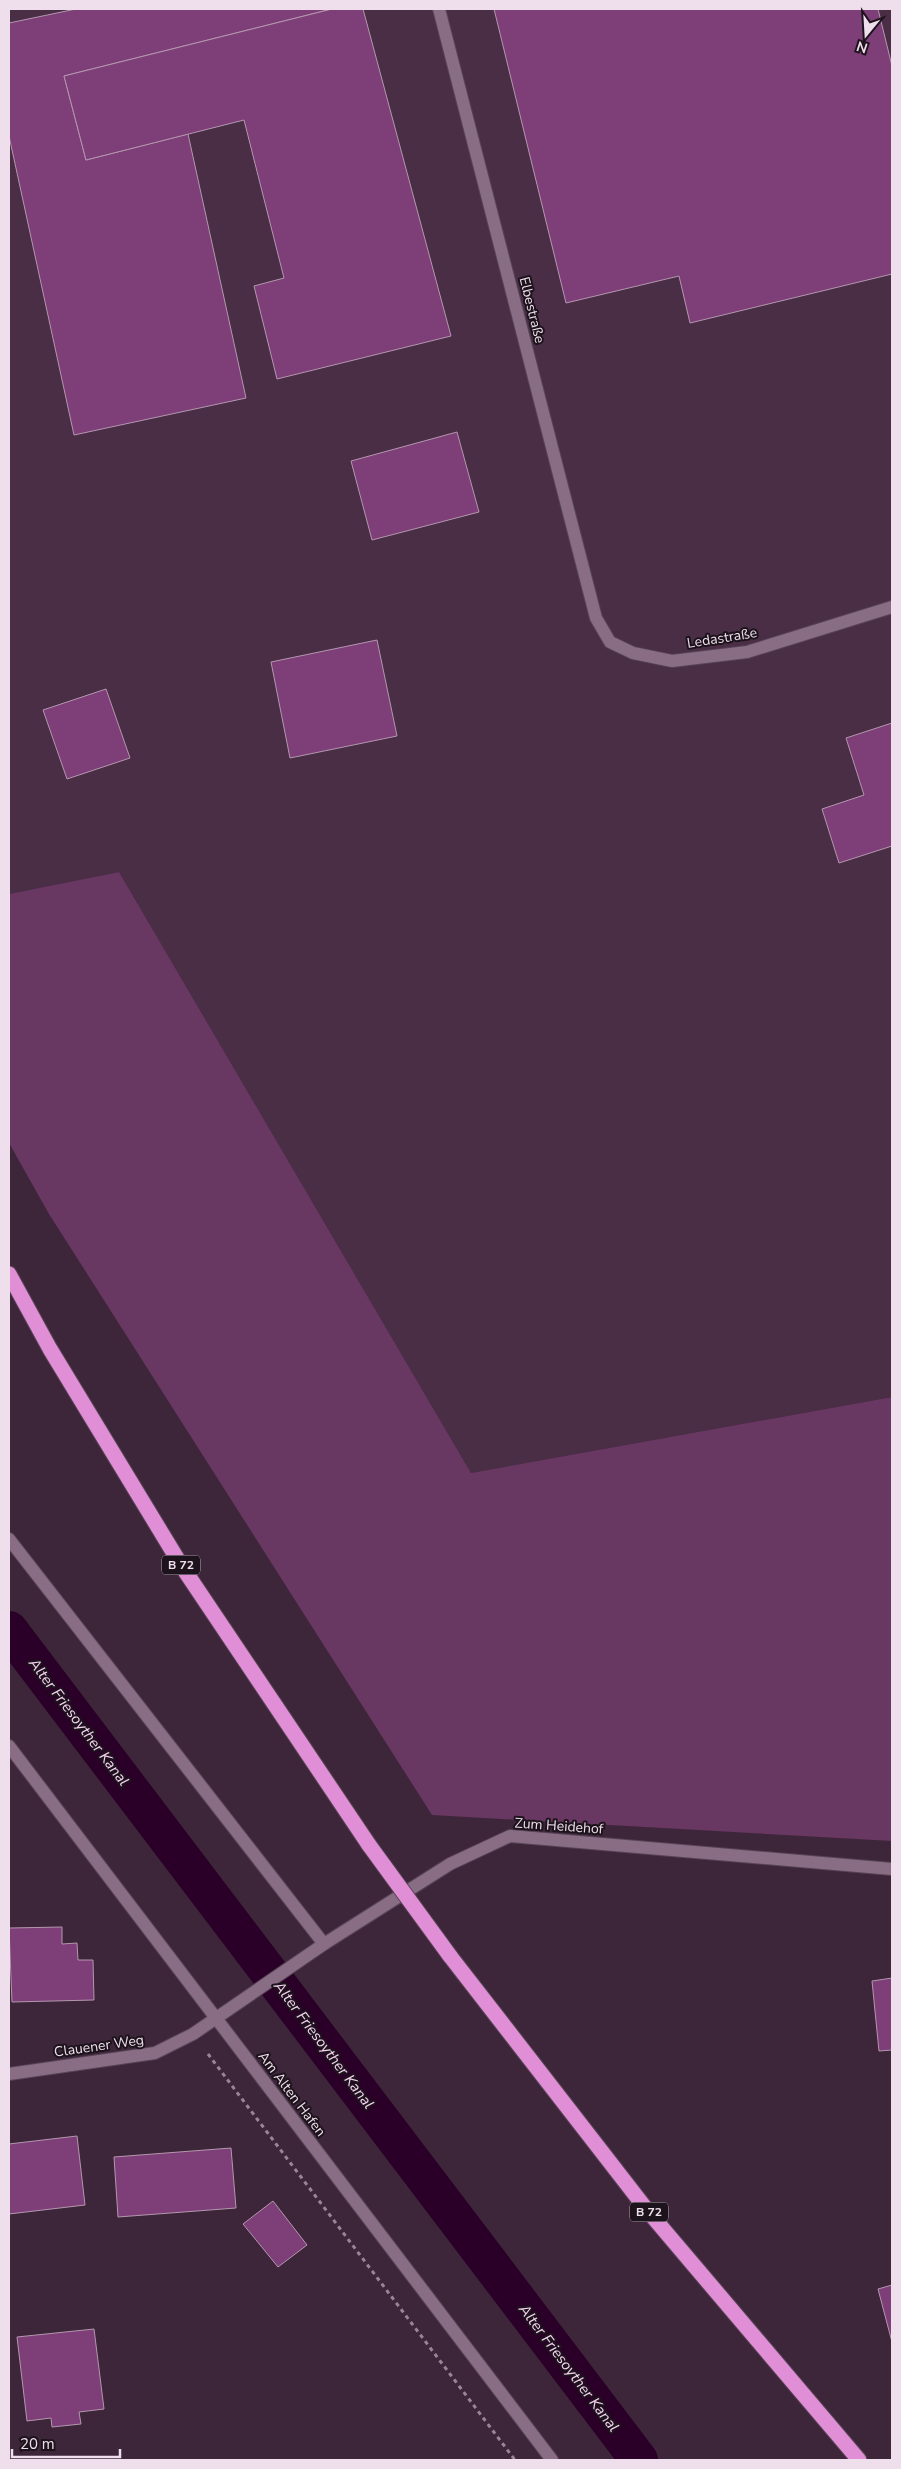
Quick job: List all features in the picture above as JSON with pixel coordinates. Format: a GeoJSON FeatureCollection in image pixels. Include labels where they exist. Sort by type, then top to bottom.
{"type":"FeatureCollection","features":[{"type":"Feature","properties":{"kind":"highway","name":"B 72"},"geometry":{"type":"LineString","coordinates":[[9,1274],[50,1349],[181,1565],[369,1845],[450,1956],[647,2210],[859,2460]]}},
{"type":"Feature","properties":{"kind":"street","name":"Elbestraße"},"geometry":{"type":"LineString","coordinates":[[439,9],[596,618]]}},
{"type":"Feature","properties":{"kind":"street","name":"Ledastraße"},"geometry":{"type":"LineString","coordinates":[[596,618],[610,642],[633,653],[672,661],[747,652],[892,607]]}},
{"type":"Feature","properties":{"kind":"street"},"geometry":{"type":"LineString","coordinates":[[9,1539],[324,1944]]}},
{"type":"Feature","properties":{"kind":"street","name":"Am Alten Hafen"},"geometry":{"type":"LineString","coordinates":[[9,1746],[552,2460]]}},
{"type":"Feature","properties":{"kind":"street","name":"Zum Heidehof"},"geometry":{"type":"LineString","coordinates":[[215,2018],[324,1944],[450,1864],[510,1836],[892,1869]]}},
{"type":"Feature","properties":{"kind":"street","name":"Clauener Weg"},"geometry":{"type":"LineString","coordinates":[[9,2074],[155,2053],[192,2034],[215,2018]]}},
{"type":"Feature","properties":{"kind":"path"},"geometry":{"type":"LineString","coordinates":[[192,2034],[515,2460]]}},
{"type":"Feature","properties":{"kind":"shaded area"},"geometry":{"type":"Polygon","coordinates":[[[9,9],[892,9],[892,1397],[471,1473],[119,872],[9,894],[9,9]]]}},
{"type":"Feature","properties":{"kind":"shaded area"},"geometry":{"type":"Polygon","coordinates":[[[119,872],[471,1473],[892,1397],[892,1841],[432,1815],[49,1214],[9,1143],[9,894],[119,872]]]}},
{"type":"Feature","properties":{"kind":"building"},"geometry":{"type":"Polygon","coordinates":[[[76,9],[332,9],[64,76],[86,160],[188,134],[246,398],[74,435],[9,136],[9,23],[76,9]]]}},
{"type":"Feature","properties":{"kind":"building"},"geometry":{"type":"Polygon","coordinates":[[[332,9],[363,9],[451,336],[277,379],[254,286],[284,278],[244,120],[86,160],[64,76],[332,9]]]}},
{"type":"Feature","properties":{"kind":"building"},"geometry":{"type":"Polygon","coordinates":[[[494,9],[878,9],[892,66],[892,274],[690,323],[679,276],[566,303],[494,9]]]}},
{"type":"Feature","properties":{"kind":"building"},"geometry":{"type":"Polygon","coordinates":[[[457,432],[479,512],[372,540],[351,461],[457,432]]]}},
{"type":"Feature","properties":{"kind":"building"},"geometry":{"type":"Polygon","coordinates":[[[377,640],[397,736],[290,758],[271,662],[377,640]]]}},
{"type":"Feature","properties":{"kind":"building"},"geometry":{"type":"Polygon","coordinates":[[[106,689],[130,758],[67,779],[43,710],[106,689]]]}},
{"type":"Feature","properties":{"kind":"building"},"geometry":{"type":"Polygon","coordinates":[[[892,723],[892,846],[839,863],[822,809],[864,795],[846,738],[892,723]]]}},
{"type":"Feature","properties":{"kind":"building"},"geometry":{"type":"Polygon","coordinates":[[[62,1927],[62,1944],[77,1943],[78,1960],[93,1960],[94,2000],[12,2002],[9,1928],[62,1927]]]}},
{"type":"Feature","properties":{"kind":"building"},"geometry":{"type":"Polygon","coordinates":[[[892,1978],[892,2050],[879,2051],[872,1981],[892,1978]]]}},
{"type":"Feature","properties":{"kind":"building"},"geometry":{"type":"Polygon","coordinates":[[[77,2136],[85,2205],[9,2214],[9,2144],[77,2136]]]}},
{"type":"Feature","properties":{"kind":"building"},"geometry":{"type":"Polygon","coordinates":[[[231,2148],[236,2208],[118,2217],[114,2157],[231,2148]]]}},
{"type":"Feature","properties":{"kind":"building"},"geometry":{"type":"Polygon","coordinates":[[[273,2201],[307,2245],[278,2267],[243,2224],[273,2201]]]}},
{"type":"Feature","properties":{"kind":"building"},"geometry":{"type":"Polygon","coordinates":[[[892,2285],[892,2342],[878,2289],[892,2285]]]}},
{"type":"Feature","properties":{"kind":"building"},"geometry":{"type":"Polygon","coordinates":[[[94,2329],[104,2409],[79,2412],[81,2424],[52,2427],[51,2418],[27,2421],[17,2337],[94,2329]]]}},
{"type":"Feature","properties":{"kind":"waterway","name":"Alter Friesoyther Kanal"},"geometry":{"type":"LineString","coordinates":[[9,1630],[639,2460]]}}]}
